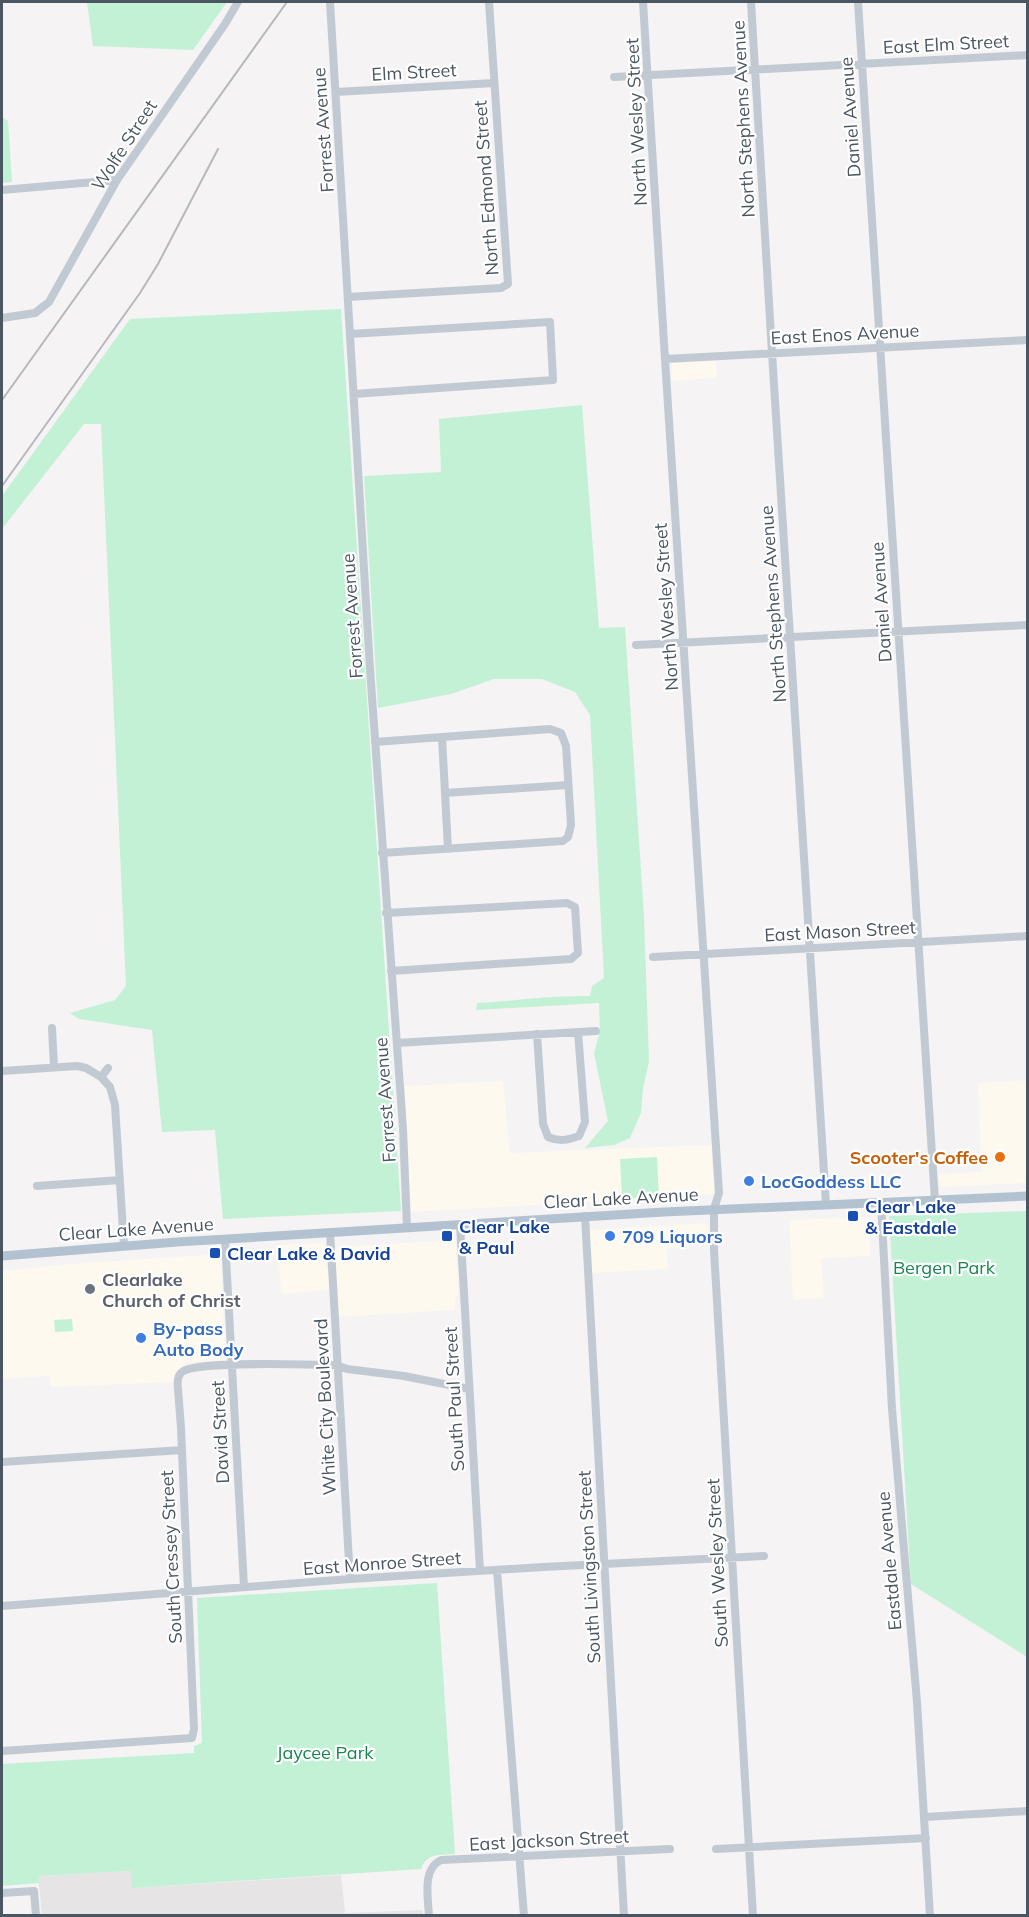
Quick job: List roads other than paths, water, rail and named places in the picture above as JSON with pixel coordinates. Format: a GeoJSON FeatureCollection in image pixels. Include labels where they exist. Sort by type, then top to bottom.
{"type":"FeatureCollection","features":[{"type":"Feature","properties":{"kind":"main road","name":"Clear Lake Avenue"},"geometry":{"type":"LineString","coordinates":[[2,1256],[585,1216],[1028,1196]]}},
{"type":"Feature","properties":{"kind":"street","name":"Wolfe Street"},"geometry":{"type":"LineString","coordinates":[[2,318],[25,316],[41,309],[49,302],[117,180],[238,2]]}},
{"type":"Feature","properties":{"kind":"street","name":"Forrest Avenue"},"geometry":{"type":"LineString","coordinates":[[330,2],[407,1228]]}},
{"type":"Feature","properties":{"kind":"street","name":"North Edmond Street"},"geometry":{"type":"LineString","coordinates":[[348,297],[501,288],[508,284],[489,2]]}},
{"type":"Feature","properties":{"kind":"street","name":"North Wesley Street"},"geometry":{"type":"LineString","coordinates":[[643,2],[719,1193],[714,1209]]}},
{"type":"Feature","properties":{"kind":"street","name":"North Stephens Avenue"},"geometry":{"type":"LineString","coordinates":[[751,2],[826,1204]]}},
{"type":"Feature","properties":{"kind":"street","name":"Daniel Avenue"},"geometry":{"type":"LineString","coordinates":[[858,2],[935,1201]]}},
{"type":"Feature","properties":{"kind":"street","name":"East Elm Street"},"geometry":{"type":"LineString","coordinates":[[614,77],[1028,55]]}},
{"type":"Feature","properties":{"kind":"street","name":"Elm Street"},"geometry":{"type":"LineString","coordinates":[[336,92],[494,83]]}},
{"type":"Feature","properties":{"kind":"street"},"geometry":{"type":"LineString","coordinates":[[2,190],[117,180]]}},
{"type":"Feature","properties":{"kind":"street"},"geometry":{"type":"LineString","coordinates":[[350,334],[550,322],[553,380],[354,394]]}},
{"type":"Feature","properties":{"kind":"street","name":"East Enos Avenue"},"geometry":{"type":"LineString","coordinates":[[664,359],[1028,340]]}},
{"type":"Feature","properties":{"kind":"street"},"geometry":{"type":"LineString","coordinates":[[636,645],[1028,624]]}},
{"type":"Feature","properties":{"kind":"street"},"geometry":{"type":"LineString","coordinates":[[375,742],[557,730],[565,739],[571,832],[563,841],[382,853]]}},
{"type":"Feature","properties":{"kind":"street"},"geometry":{"type":"LineString","coordinates":[[442,738],[448,849]]}},
{"type":"Feature","properties":{"kind":"street"},"geometry":{"type":"LineString","coordinates":[[445,793],[568,785]]}},
{"type":"Feature","properties":{"kind":"street"},"geometry":{"type":"LineString","coordinates":[[387,913],[567,903],[575,907],[578,953],[571,959],[391,971]]}},
{"type":"Feature","properties":{"kind":"street","name":"East Mason Street"},"geometry":{"type":"LineString","coordinates":[[653,957],[1028,936]]}},
{"type":"Feature","properties":{"kind":"street"},"geometry":{"type":"LineString","coordinates":[[52,1028],[54,1068]]}},
{"type":"Feature","properties":{"kind":"street"},"geometry":{"type":"LineString","coordinates":[[397,1043],[596,1030]]}},
{"type":"Feature","properties":{"kind":"street"},"geometry":{"type":"LineString","coordinates":[[537,1034],[543,1124],[548,1137],[556,1140],[579,1136],[585,1122],[578,1032]]}},
{"type":"Feature","properties":{"kind":"street"},"geometry":{"type":"LineString","coordinates":[[2,1071],[78,1066],[101,1077],[110,1088],[113,1096],[124,1246]]}},
{"type":"Feature","properties":{"kind":"street"},"geometry":{"type":"LineString","coordinates":[[101,1077],[108,1068]]}},
{"type":"Feature","properties":{"kind":"street"},"geometry":{"type":"LineString","coordinates":[[37,1186],[120,1180]]}},
{"type":"Feature","properties":{"kind":"street","name":"Eastdale Avenue"},"geometry":{"type":"LineString","coordinates":[[881,1203],[893,1420],[917,1702],[930,1916]]}},
{"type":"Feature","properties":{"kind":"street","name":"South Wesley Street"},"geometry":{"type":"LineString","coordinates":[[714,1209],[714,1250],[753,1916]]}},
{"type":"Feature","properties":{"kind":"street","name":"South Livingston Street"},"geometry":{"type":"LineString","coordinates":[[585,1216],[624,1916]]}},
{"type":"Feature","properties":{"kind":"street","name":"South Paul Street"},"geometry":{"type":"LineString","coordinates":[[460,1224],[480,1571]]}},
{"type":"Feature","properties":{"kind":"street","name":"White City Boulevard"},"geometry":{"type":"LineString","coordinates":[[330,1232],[350,1579]]}},
{"type":"Feature","properties":{"kind":"street","name":"David Street"},"geometry":{"type":"LineString","coordinates":[[225,1239],[244,1587]]}},
{"type":"Feature","properties":{"kind":"street"},"geometry":{"type":"LineString","coordinates":[[231,1364],[337,1365],[469,1389]]}},
{"type":"Feature","properties":{"kind":"street","name":"South Cressey Street"},"geometry":{"type":"LineString","coordinates":[[2,1751],[192,1738],[194,1730],[189,1592],[177,1389],[179,1375],[193,1366],[231,1364]]}},
{"type":"Feature","properties":{"kind":"street"},"geometry":{"type":"LineString","coordinates":[[2,1462],[182,1450]]}},
{"type":"Feature","properties":{"kind":"street","name":"East Monroe Street"},"geometry":{"type":"LineString","coordinates":[[2,1606],[350,1579],[764,1556]]}},
{"type":"Feature","properties":{"kind":"street"},"geometry":{"type":"LineString","coordinates":[[497,1570],[524,1916]]}},
{"type":"Feature","properties":{"kind":"street"},"geometry":{"type":"LineString","coordinates":[[925,1817],[1028,1811]]}},
{"type":"Feature","properties":{"kind":"street"},"geometry":{"type":"LineString","coordinates":[[716,1849],[926,1838]]}},
{"type":"Feature","properties":{"kind":"street","name":"East Jackson Street"},"geometry":{"type":"LineString","coordinates":[[429,1916],[429,1875],[432,1867],[441,1860],[670,1848]]}},
{"type":"Feature","properties":{"kind":"street"},"geometry":{"type":"LineString","coordinates":[[2,1893],[34,1891],[36,1916]]}},
{"type":"Feature","properties":{"kind":"railway"},"geometry":{"type":"LineString","coordinates":[[2,400],[287,2]]}},
{"type":"Feature","properties":{"kind":"railway"},"geometry":{"type":"LineString","coordinates":[[2,486],[140,293],[158,264],[218,149]]}},
{"type":"Feature","properties":{"kind":"place","name":"Scooter's Coffee"},"geometry":{"type":"Point","coordinates":[1000,1157]}},
{"type":"Feature","properties":{"kind":"place","name":"LocGoddess LLC"},"geometry":{"type":"Point","coordinates":[749,1181]}},
{"type":"Feature","properties":{"kind":"place","name":"Clear Lake & Eastdale"},"geometry":{"type":"Point","coordinates":[853,1216]}},
{"type":"Feature","properties":{"kind":"place","name":"Clear Lake & Paul"},"geometry":{"type":"Point","coordinates":[447,1236]}},
{"type":"Feature","properties":{"kind":"place","name":"709 Liquors"},"geometry":{"type":"Point","coordinates":[610,1236]}},
{"type":"Feature","properties":{"kind":"place","name":"Clear Lake & David"},"geometry":{"type":"Point","coordinates":[215,1253]}},
{"type":"Feature","properties":{"kind":"place","name":"Clearlake Church of Christ"},"geometry":{"type":"Point","coordinates":[90,1289]}},
{"type":"Feature","properties":{"kind":"place","name":"By-pass Auto Body"},"geometry":{"type":"Point","coordinates":[141,1338]}},
{"type":"Feature","properties":{"kind":"park label","name":"Bergen Park"},"geometry":{"type":"Point","coordinates":[944,1267]}},
{"type":"Feature","properties":{"kind":"park label","name":"Jaycee Park"},"geometry":{"type":"Point","coordinates":[325,1752]}}]}
